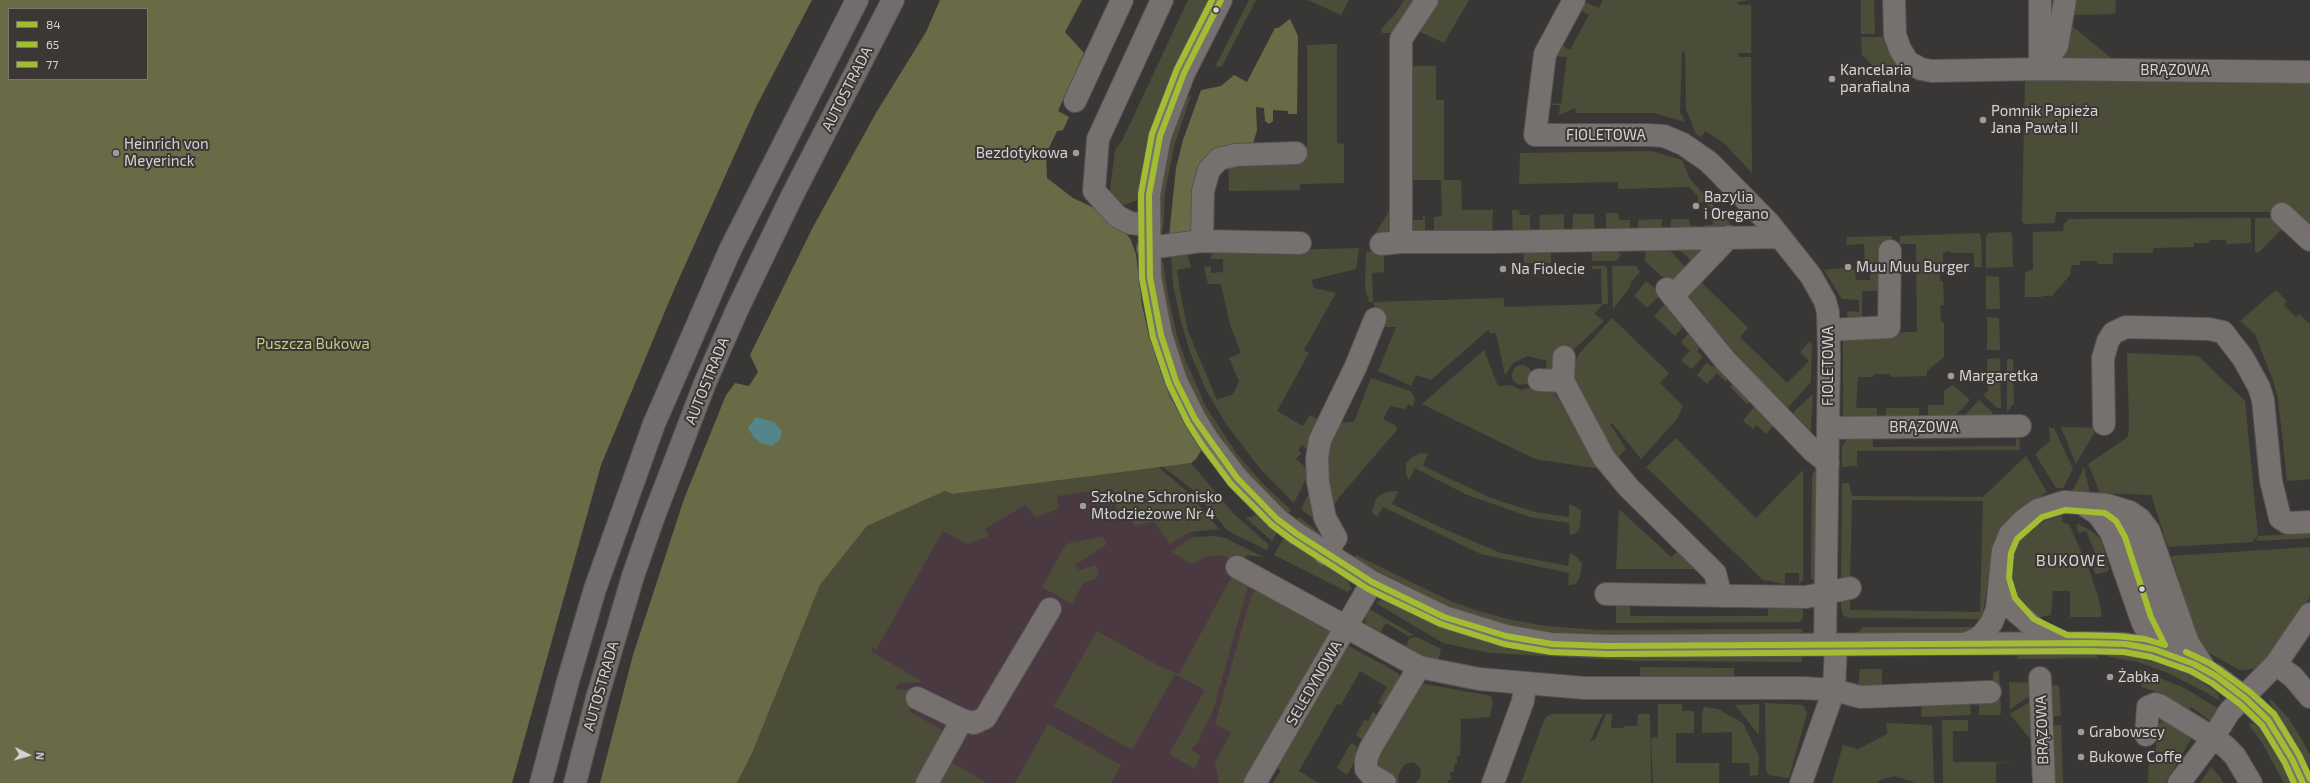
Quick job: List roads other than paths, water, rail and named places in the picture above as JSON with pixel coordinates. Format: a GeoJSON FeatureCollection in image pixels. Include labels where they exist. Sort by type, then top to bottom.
{"type":"FeatureCollection","features":[{"type":"Feature","properties":{"kind":"highway","name":"AUTOSTRADA"},"geometry":{"type":"LineString","coordinates":[[542,783],[568,681],[605,560],[632,483],[676,370],[697,321],[772,165],[857,0]]}},
{"type":"Feature","properties":{"kind":"highway","name":"AUTOSTRADA"},"geometry":{"type":"LineString","coordinates":[[575,783],[597,698],[633,576],[654,516],[705,383],[726,334],[792,196],[893,0]]}},
{"type":"Feature","properties":{"kind":"street"},"geometry":{"type":"LineString","coordinates":[[1075,101],[1122,0]]}},
{"type":"Feature","properties":{"kind":"street"},"geometry":{"type":"LineString","coordinates":[[1148,225],[1130,223],[1117,216],[1094,191],[1098,139],[1162,0]]}},
{"type":"Feature","properties":{"kind":"street"},"geometry":{"type":"LineString","coordinates":[[1221,0],[1184,73],[1160,136],[1149,194],[1148,248],[1150,277],[1160,335],[1176,381],[1195,419],[1221,459],[1256,499],[1286,526],[1325,554],[1372,582],[1417,605],[1473,627],[1506,636],[1552,644],[1607,646],[2065,643],[2125,644],[2170,654],[2206,670],[2245,698],[2276,732],[2292,759],[2303,783]]}},
{"type":"Feature","properties":{"kind":"street"},"geometry":{"type":"LineString","coordinates":[[1427,0],[1401,40],[1391,243],[1780,237]]}},
{"type":"Feature","properties":{"kind":"street","name":"FIOLETOWA"},"geometry":{"type":"LineString","coordinates":[[1574,0],[1545,54],[1536,135],[1648,135],[1674,139],[1696,152],[1717,170],[1780,237],[1820,289],[1828,312],[1829,330],[1826,593],[1830,645]]}},
{"type":"Feature","properties":{"kind":"street","name":"BRĄZOWA"},"geometry":{"type":"LineString","coordinates":[[1894,0],[1895,35],[1905,58],[1921,69],[1932,71],[2040,69],[2310,72]]}},
{"type":"Feature","properties":{"kind":"street"},"geometry":{"type":"LineString","coordinates":[[2040,0],[2040,69]]}},
{"type":"Feature","properties":{"kind":"street"},"geometry":{"type":"LineString","coordinates":[[2040,69],[2057,46],[2065,0]]}},
{"type":"Feature","properties":{"kind":"street"},"geometry":{"type":"LineString","coordinates":[[1202,241],[1203,191],[1209,170],[1219,159],[1235,155],[1296,153]]}},
{"type":"Feature","properties":{"kind":"street"},"geometry":{"type":"LineString","coordinates":[[2282,214],[2310,240]]}},
{"type":"Feature","properties":{"kind":"street"},"geometry":{"type":"LineString","coordinates":[[1729,237],[1670,293],[1725,360],[1813,451],[1828,463]]}},
{"type":"Feature","properties":{"kind":"street"},"geometry":{"type":"LineString","coordinates":[[1148,248],[1202,241],[1300,243]]}},
{"type":"Feature","properties":{"kind":"street"},"geometry":{"type":"LineString","coordinates":[[1829,330],[1889,327],[1890,251]]}},
{"type":"Feature","properties":{"kind":"street"},"geometry":{"type":"LineString","coordinates":[[1325,554],[1336,538],[1326,518],[1318,482],[1317,458],[1320,440],[1356,366],[1375,319]]}},
{"type":"Feature","properties":{"kind":"street"},"geometry":{"type":"LineString","coordinates":[[2104,424],[2103,358],[2108,341],[2113,333],[2126,327],[2209,329],[2223,332],[2242,358],[2259,387],[2263,400],[2271,481],[2280,518],[2288,523],[2310,522]]}},
{"type":"Feature","properties":{"kind":"street"},"geometry":{"type":"LineString","coordinates":[[1564,358],[1563,380],[1604,458],[1630,488],[1715,573],[1721,596]]}},
{"type":"Feature","properties":{"kind":"street"},"geometry":{"type":"LineString","coordinates":[[1539,380],[1563,380]]}},
{"type":"Feature","properties":{"kind":"street","name":"BRĄZOWA"},"geometry":{"type":"LineString","coordinates":[[1828,428],[2020,426]]}},
{"type":"Feature","properties":{"kind":"street"},"geometry":{"type":"LineString","coordinates":[[1965,644],[1975,640],[1991,624],[1997,609],[2003,551],[2010,534],[2024,520],[2038,510],[2053,504],[2064,502],[2107,505],[2130,512],[2140,519],[2149,531],[2188,643],[2206,670]]}},
{"type":"Feature","properties":{"kind":"street"},"geometry":{"type":"LineString","coordinates":[[2081,503],[2098,514],[2111,532],[2142,621],[2151,640],[2170,654]]}},
{"type":"Feature","properties":{"kind":"street"},"geometry":{"type":"LineString","coordinates":[[2107,505],[2118,512],[2128,527],[2170,654]]}},
{"type":"Feature","properties":{"kind":"street"},"geometry":{"type":"LineString","coordinates":[[1237,567],[1419,667],[1479,679],[1584,688],[1834,690],[1860,697],[1990,692]]}},
{"type":"Feature","properties":{"kind":"street"},"geometry":{"type":"LineString","coordinates":[[2001,579],[2008,602],[2015,612],[2038,631],[2065,643]]}},
{"type":"Feature","properties":{"kind":"street","name":"SELEDYNOWA"},"geometry":{"type":"LineString","coordinates":[[1255,783],[1372,582]]}},
{"type":"Feature","properties":{"kind":"street"},"geometry":{"type":"LineString","coordinates":[[1606,594],[1806,597],[1850,588]]}},
{"type":"Feature","properties":{"kind":"street"},"geometry":{"type":"LineString","coordinates":[[917,698],[962,720],[974,723],[985,718],[1050,608]]}},
{"type":"Feature","properties":{"kind":"street"},"geometry":{"type":"LineString","coordinates":[[2179,783],[2213,738],[2229,712],[2245,698],[2276,664],[2307,626]]}},
{"type":"Feature","properties":{"kind":"street"},"geometry":{"type":"LineString","coordinates":[[1801,783],[1834,690],[1830,645]]}},
{"type":"Feature","properties":{"kind":"street"},"geometry":{"type":"LineString","coordinates":[[2276,664],[2293,677],[2310,697]]}},
{"type":"Feature","properties":{"kind":"street"},"geometry":{"type":"LineString","coordinates":[[1385,783],[1371,775],[1366,769],[1366,760],[1370,749],[1419,667]]}},
{"type":"Feature","properties":{"kind":"street","name":"BRĄZOWA"},"geometry":{"type":"LineString","coordinates":[[2040,678],[2044,783]]}},
{"type":"Feature","properties":{"kind":"street"},"geometry":{"type":"LineString","coordinates":[[1493,783],[1523,701],[1525,684]]}},
{"type":"Feature","properties":{"kind":"street"},"geometry":{"type":"LineString","coordinates":[[2146,735],[2148,707],[2155,704],[2161,706],[2225,746],[2235,756],[2251,783]]}},
{"type":"Feature","properties":{"kind":"street"},"geometry":{"type":"LineString","coordinates":[[927,783],[962,720]]}},
{"type":"Feature","properties":{"kind":"water"},"geometry":{"type":"Polygon","coordinates":[[[756,417],[774,422],[782,431],[780,440],[771,446],[761,443],[753,436],[748,428],[756,417]]]}},
{"type":"Feature","properties":{"kind":"place","name":"Kancelaria parafialna"},"geometry":{"type":"Point","coordinates":[1832,79]}},
{"type":"Feature","properties":{"kind":"place","name":"Pomnik Papieża Jana Pawła II"},"geometry":{"type":"Point","coordinates":[1983,120]}},
{"type":"Feature","properties":{"kind":"place","name":"Heinrich von Meyerinck"},"geometry":{"type":"Point","coordinates":[116,153]}},
{"type":"Feature","properties":{"kind":"place","name":"Bezdotykowa"},"geometry":{"type":"Point","coordinates":[1076,153]}},
{"type":"Feature","properties":{"kind":"place","name":"Bazylia i Oregano"},"geometry":{"type":"Point","coordinates":[1696,206]}},
{"type":"Feature","properties":{"kind":"place","name":"Muu Muu Burger"},"geometry":{"type":"Point","coordinates":[1848,267]}},
{"type":"Feature","properties":{"kind":"place","name":"Na Fiolecie"},"geometry":{"type":"Point","coordinates":[1503,269]}},
{"type":"Feature","properties":{"kind":"place","name":"Margaretka"},"geometry":{"type":"Point","coordinates":[1951,376]}},
{"type":"Feature","properties":{"kind":"place","name":"Szkolne Schronisko Młodzieżowe Nr 4"},"geometry":{"type":"Point","coordinates":[1083,506]}},
{"type":"Feature","properties":{"kind":"place","name":"Żabka"},"geometry":{"type":"Point","coordinates":[2110,677]}},
{"type":"Feature","properties":{"kind":"place","name":"Grabowscy"},"geometry":{"type":"Point","coordinates":[2081,732]}},
{"type":"Feature","properties":{"kind":"place","name":"Bukowe Coffe"},"geometry":{"type":"Point","coordinates":[2081,757]}},
{"type":"Feature","properties":{"kind":"district","name":"BUKOWE"},"geometry":{"type":"Point","coordinates":[2071,561]}},
{"type":"Feature","properties":{"kind":"park label","name":"Puszcza Bukowa"},"geometry":{"type":"Point","coordinates":[313,344]}}]}
